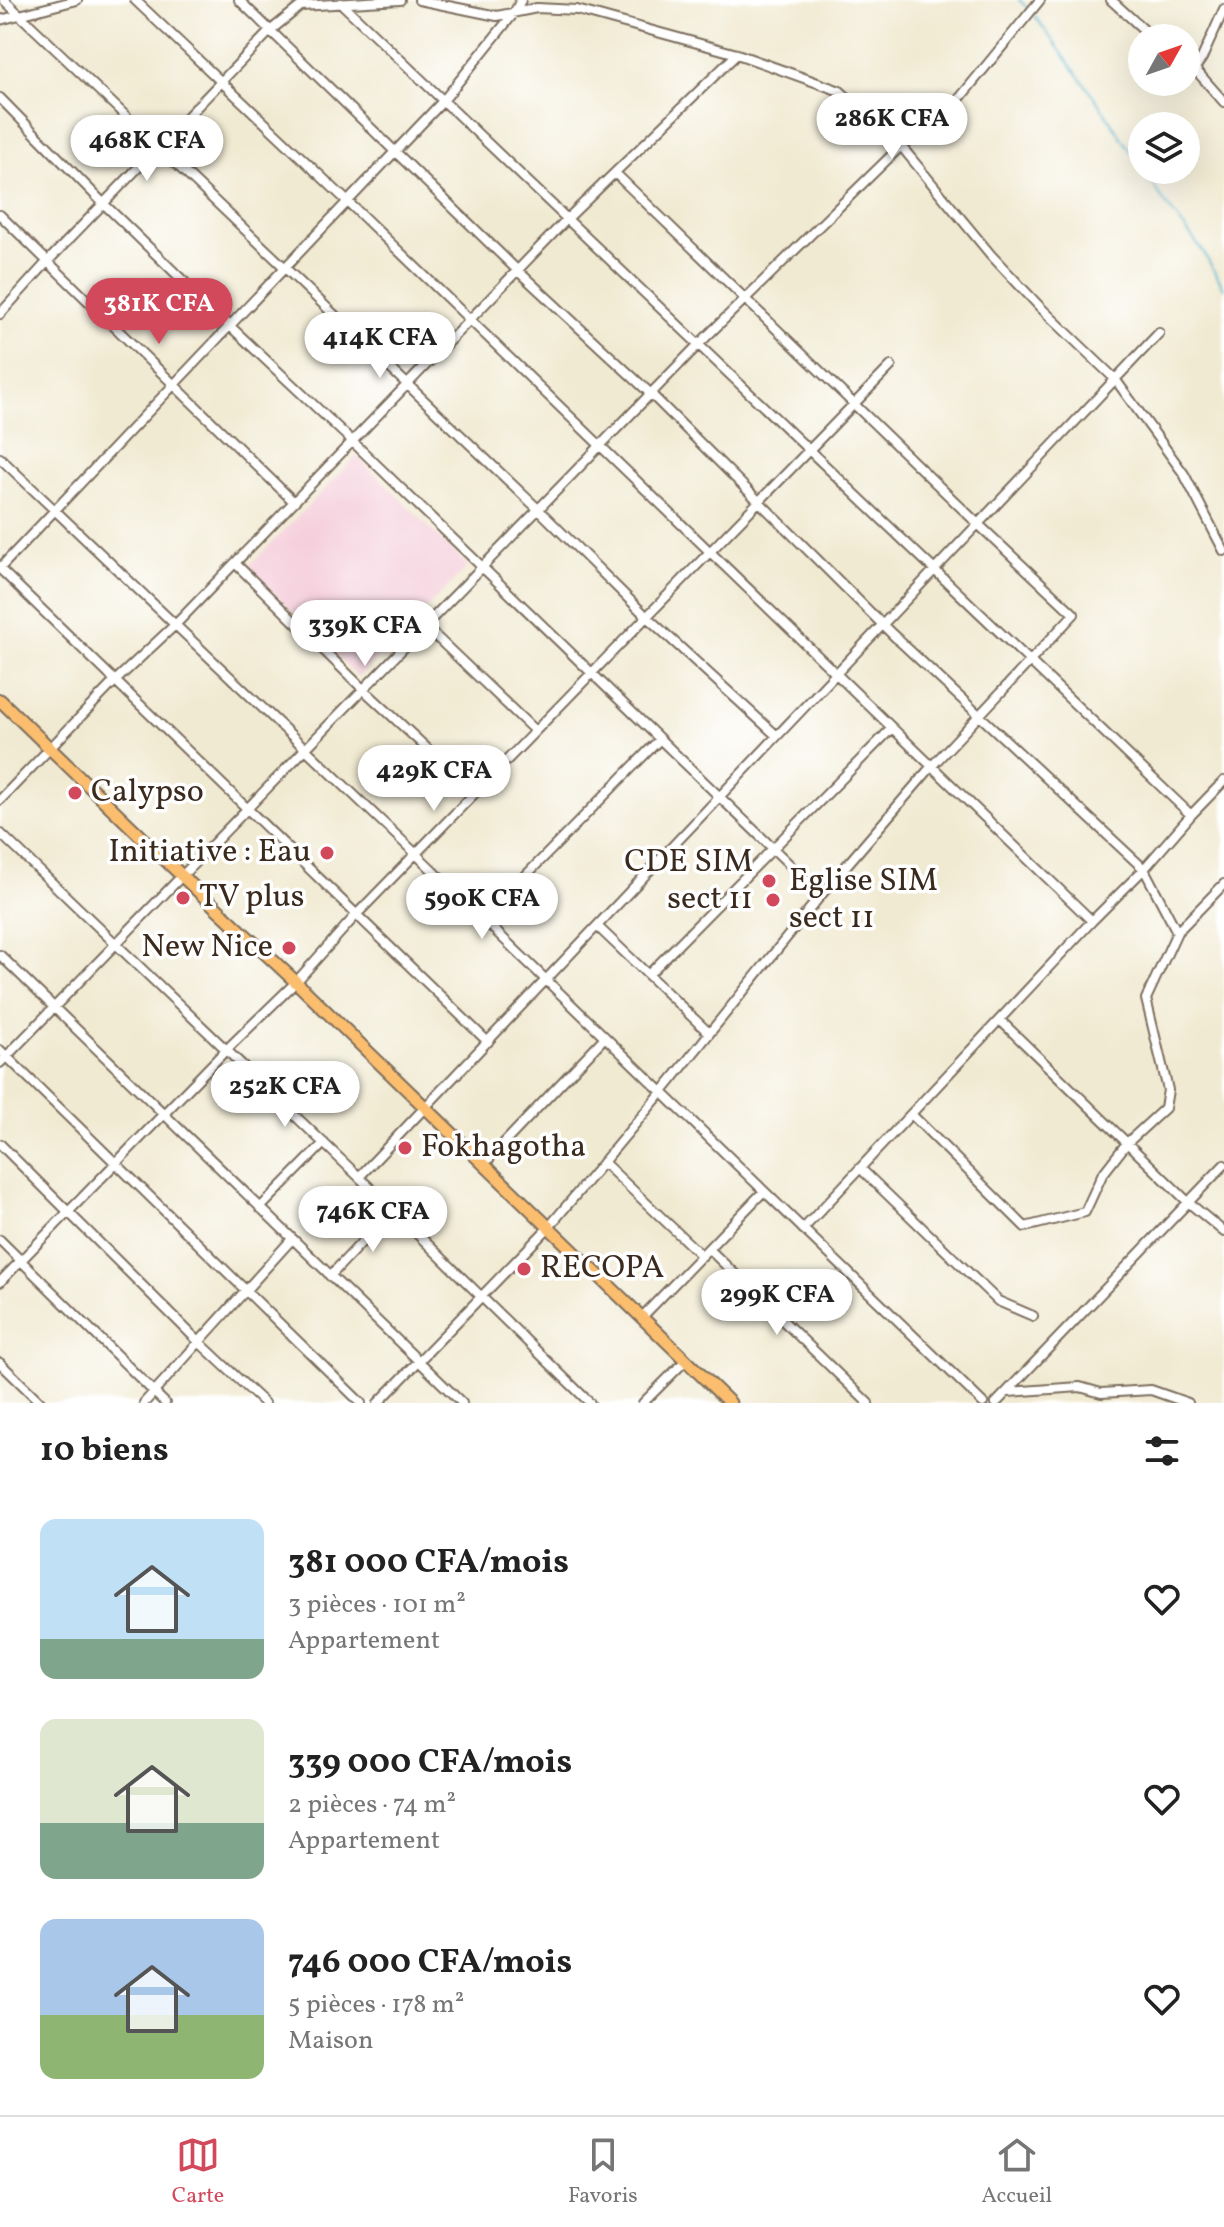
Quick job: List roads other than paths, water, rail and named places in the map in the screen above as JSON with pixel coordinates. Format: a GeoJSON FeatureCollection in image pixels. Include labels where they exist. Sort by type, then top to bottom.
{"type":"FeatureCollection","features":[{"type":"Feature","properties":{"kind":"highway"},"geometry":{"type":"LineString","coordinates":[[0,700],[730,1403]]}},
{"type":"Feature","properties":{"kind":"street"},"geometry":{"type":"LineString","coordinates":[[4,0],[538,509],[647,617],[777,736]]}},
{"type":"Feature","properties":{"kind":"street"},"geometry":{"type":"LineString","coordinates":[[0,20],[77,0]]}},
{"type":"Feature","properties":{"kind":"street"},"geometry":{"type":"LineString","coordinates":[[135,0],[1092,921]]}},
{"type":"Feature","properties":{"kind":"street"},"geometry":{"type":"LineString","coordinates":[[239,0],[517,270],[652,395],[883,625],[1144,869],[1177,932]]}},
{"type":"Feature","properties":{"kind":"street"},"geometry":{"type":"LineString","coordinates":[[0,314],[271,30],[301,6],[400,0]]}},
{"type":"Feature","properties":{"kind":"street"},"geometry":{"type":"LineString","coordinates":[[419,0],[497,16],[537,8],[577,10],[737,54],[840,91],[901,146],[991,255],[1115,379],[1184,474],[1224,551]]}},
{"type":"Feature","properties":{"kind":"street"},"geometry":{"type":"LineString","coordinates":[[488,1042],[0,569],[443,101],[514,13],[521,0]]}},
{"type":"Feature","properties":{"kind":"street"},"geometry":{"type":"LineString","coordinates":[[361,1403],[2,1057],[116,944],[699,344],[901,146],[937,126],[1040,0]]}},
{"type":"Feature","properties":{"kind":"street"},"geometry":{"type":"LineString","coordinates":[[1111,0],[1138,24]]}},
{"type":"Feature","properties":{"kind":"street"},"geometry":{"type":"LineString","coordinates":[[341,3],[1191,815]]}},
{"type":"Feature","properties":{"kind":"street"},"geometry":{"type":"LineString","coordinates":[[1200,61],[1224,9]]}},
{"type":"Feature","properties":{"kind":"street"},"geometry":{"type":"LineString","coordinates":[[0,800],[115,681],[176,624],[567,219],[737,54]]}},
{"type":"Feature","properties":{"kind":"street"},"geometry":{"type":"LineString","coordinates":[[1200,74],[1224,102]]}},
{"type":"Feature","properties":{"kind":"street"},"geometry":{"type":"LineString","coordinates":[[0,98],[104,204],[821,895]]}},
{"type":"Feature","properties":{"kind":"street"},"geometry":{"type":"LineString","coordinates":[[378,1403],[548,1228],[821,895],[931,767],[1074,614],[615,173]]}},
{"type":"Feature","properties":{"kind":"street"},"geometry":{"type":"LineString","coordinates":[[0,215],[294,502]]}},
{"type":"Feature","properties":{"kind":"street"},"geometry":{"type":"LineString","coordinates":[[359,1177],[1159,333]]}},
{"type":"Feature","properties":{"kind":"street"},"geometry":{"type":"LineString","coordinates":[[0,1282],[296,982],[357,914],[891,366]]}},
{"type":"Feature","properties":{"kind":"street"},"geometry":{"type":"LineString","coordinates":[[0,458],[416,854],[983,1403]]}},
{"type":"Feature","properties":{"kind":"street"},"geometry":{"type":"LineString","coordinates":[[235,563],[363,689],[475,793]]}},
{"type":"Feature","properties":{"kind":"street"},"geometry":{"type":"LineString","coordinates":[[425,626],[535,731]]}},
{"type":"Feature","properties":{"kind":"street"},"geometry":{"type":"LineString","coordinates":[[648,975],[892,728]]}},
{"type":"Feature","properties":{"kind":"street"},"geometry":{"type":"LineString","coordinates":[[483,919],[660,739]]}},
{"type":"Feature","properties":{"kind":"street"},"geometry":{"type":"LineString","coordinates":[[803,1229],[1224,781]]}},
{"type":"Feature","properties":{"kind":"street"},"geometry":{"type":"LineString","coordinates":[[0,833],[590,1403]]}},
{"type":"Feature","properties":{"kind":"street"},"geometry":{"type":"LineString","coordinates":[[911,1114],[1025,1227],[1085,1212],[1102,1175],[1127,1143],[1165,1108],[1168,1090],[1146,999],[1177,932],[1224,884]]}},
{"type":"Feature","properties":{"kind":"street"},"geometry":{"type":"LineString","coordinates":[[597,926],[709,1033]]}},
{"type":"Feature","properties":{"kind":"street"},"geometry":{"type":"LineString","coordinates":[[0,955],[462,1403]]}},
{"type":"Feature","properties":{"kind":"street"},"geometry":{"type":"LineString","coordinates":[[1000,1020],[1188,1202],[1224,1232]]}},
{"type":"Feature","properties":{"kind":"street"},"geometry":{"type":"LineString","coordinates":[[483,1165],[605,1037]]}},
{"type":"Feature","properties":{"kind":"street"},"geometry":{"type":"LineString","coordinates":[[260,1208],[324,1143]]}},
{"type":"Feature","properties":{"kind":"street"},"geometry":{"type":"LineString","coordinates":[[0,1144],[264,1403]]}},
{"type":"Feature","properties":{"kind":"street"},"geometry":{"type":"LineString","coordinates":[[603,1162],[868,1403]]}},
{"type":"Feature","properties":{"kind":"street"},"geometry":{"type":"LineString","coordinates":[[996,1403],[1224,1165]]}},
{"type":"Feature","properties":{"kind":"street"},"geometry":{"type":"LineString","coordinates":[[860,1168],[998,1301],[1033,1316]]}},
{"type":"Feature","properties":{"kind":"street"},"geometry":{"type":"LineString","coordinates":[[642,1317],[764,1191]]}},
{"type":"Feature","properties":{"kind":"street"},"geometry":{"type":"LineString","coordinates":[[330,1276],[392,1210]]}},
{"type":"Feature","properties":{"kind":"street"},"geometry":{"type":"LineString","coordinates":[[144,1403],[292,1239]]}},
{"type":"Feature","properties":{"kind":"street"},"geometry":{"type":"LineString","coordinates":[[0,1240],[165,1403]]}},
{"type":"Feature","properties":{"kind":"street"},"geometry":{"type":"LineString","coordinates":[[643,1403],[686,1360]]}},
{"type":"Feature","properties":{"kind":"street"},"geometry":{"type":"LineString","coordinates":[[0,1363],[41,1403]]}},
{"type":"Feature","properties":{"kind":"street"},"geometry":{"type":"LineString","coordinates":[[1007,1392],[1080,1387],[1101,1393],[1151,1390],[1188,1403]]}},
{"type":"Feature","properties":{"kind":"waterway"},"geometry":{"type":"LineString","coordinates":[[1019,0],[1030,10]]}},
{"type":"Feature","properties":{"kind":"waterway"},"geometry":{"type":"LineString","coordinates":[[1034,15],[1128,147]]}},
{"type":"Feature","properties":{"kind":"waterway"},"geometry":{"type":"LineString","coordinates":[[1152,184],[1202,250],[1224,288]]}},
{"type":"Feature","properties":{"kind":"place","name":"Calypso"},"geometry":{"type":"Point","coordinates":[75,793]}},
{"type":"Feature","properties":{"kind":"place","name":"Initiative : Eau"},"geometry":{"type":"Point","coordinates":[327,853]}},
{"type":"Feature","properties":{"kind":"place","name":"CDE SIM sect 11"},"geometry":{"type":"Point","coordinates":[769,881]}},
{"type":"Feature","properties":{"kind":"place","name":"TV plus"},"geometry":{"type":"Point","coordinates":[183,898]}},
{"type":"Feature","properties":{"kind":"place","name":"Eglise SIM sect 11"},"geometry":{"type":"Point","coordinates":[773,900]}},
{"type":"Feature","properties":{"kind":"place","name":"New Nice"},"geometry":{"type":"Point","coordinates":[289,948]}},
{"type":"Feature","properties":{"kind":"place","name":"Fokhagotha"},"geometry":{"type":"Point","coordinates":[405,1148]}},
{"type":"Feature","properties":{"kind":"place","name":"RECOPA"},"geometry":{"type":"Point","coordinates":[524,1269]}}]}
